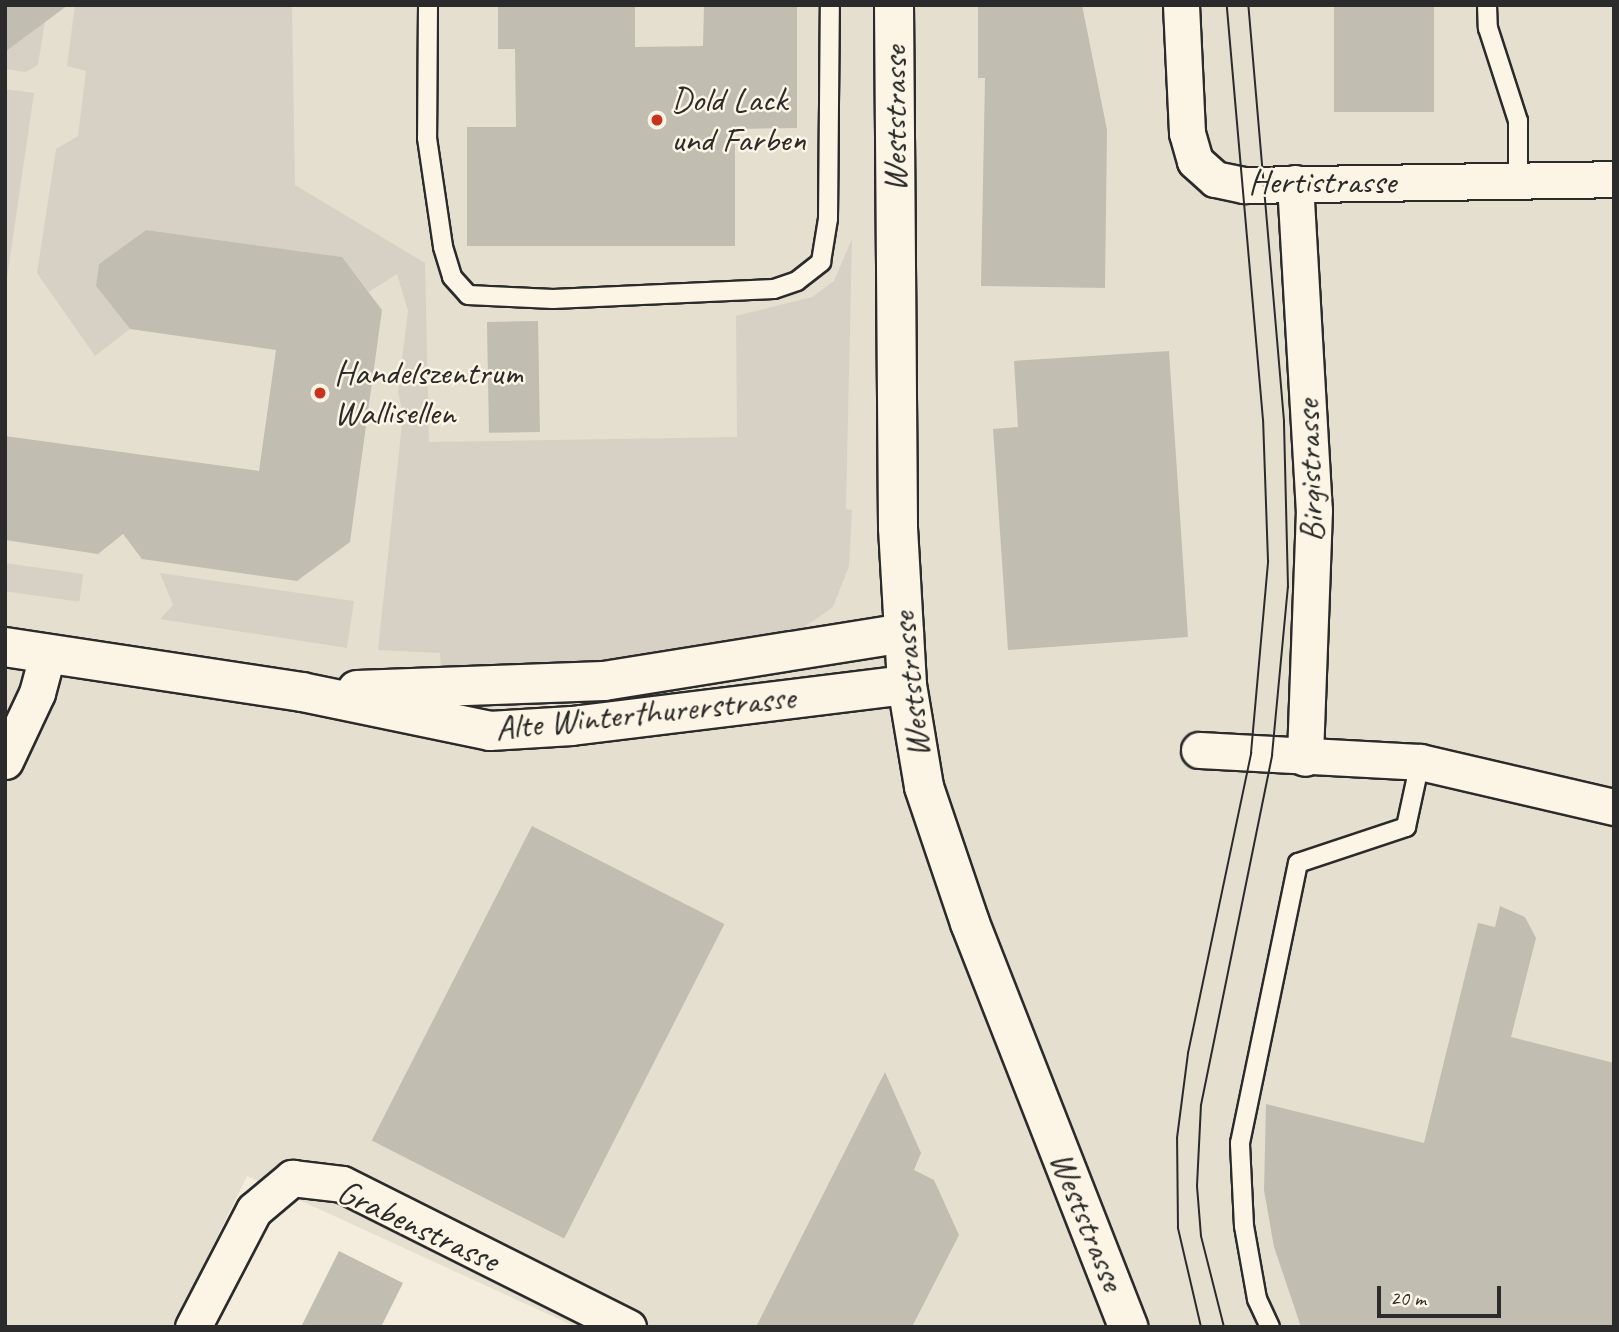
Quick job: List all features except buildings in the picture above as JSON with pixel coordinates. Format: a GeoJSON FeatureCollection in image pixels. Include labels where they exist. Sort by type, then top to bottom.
{"type":"FeatureCollection","features":[{"type":"Feature","properties":{"kind":"main road","name":"Weststrasse"},"geometry":{"type":"LineString","coordinates":[[894,5],[898,528],[906,685],[923,787],[948,860],[1128,1327]]}},
{"type":"Feature","properties":{"kind":"main road","name":"Alte Winterthurerstrasse"},"geometry":{"type":"LineString","coordinates":[[302,692],[604,681],[904,632]]}},
{"type":"Feature","properties":{"kind":"main road","name":"Alte Winterthurerstrasse"},"geometry":{"type":"LineString","coordinates":[[5,647],[302,692],[490,731],[572,726],[906,685]]}},
{"type":"Feature","properties":{"kind":"street","name":"Hertistrasse"},"geometry":{"type":"LineString","coordinates":[[1181,5],[1187,133],[1195,161],[1215,179],[1244,185],[1614,179]]}},
{"type":"Feature","properties":{"kind":"street","name":"Birgistrasse"},"geometry":{"type":"LineString","coordinates":[[1295,183],[1314,510],[1305,758]]}},
{"type":"Feature","properties":{"kind":"street"},"geometry":{"type":"LineString","coordinates":[[5,761],[37,694],[48,652]]}},
{"type":"Feature","properties":{"kind":"street"},"geometry":{"type":"LineString","coordinates":[[1199,750],[1305,758],[1420,762],[1614,807]]}},
{"type":"Feature","properties":{"kind":"street","name":"Grabenstrasse"},"geometry":{"type":"LineString","coordinates":[[193,1327],[254,1210],[292,1178],[342,1184],[628,1327]]}},
{"type":"Feature","properties":{"kind":"lane"},"geometry":{"type":"LineString","coordinates":[[428,5],[427,138],[443,247],[452,277],[468,295],[553,299],[774,289],[797,281],[821,262],[828,219],[830,5]]}},
{"type":"Feature","properties":{"kind":"lane"},"geometry":{"type":"LineString","coordinates":[[1487,5],[1488,28],[1518,121],[1518,179]]}},
{"type":"Feature","properties":{"kind":"lane"},"geometry":{"type":"LineString","coordinates":[[1270,1327],[1257,1299],[1244,1226],[1240,1143],[1298,863],[1406,827],[1420,762]]}},
{"type":"Feature","properties":{"kind":"shaded area"},"geometry":{"type":"Polygon","coordinates":[[[5,5],[1614,5],[1614,1327],[576,1327],[247,1176],[173,1327],[5,1327],[5,5]]]}},
{"type":"Feature","properties":{"kind":"shaded area"},"geometry":{"type":"Polygon","coordinates":[[[75,5],[292,5],[295,185],[425,263],[429,442],[737,437],[736,316],[812,297],[834,281],[852,239],[846,509],[852,510],[849,566],[833,607],[800,630],[756,642],[555,667],[441,667],[440,653],[378,650],[403,414],[398,392],[408,311],[397,274],[369,292],[341,257],[146,230],[99,264],[96,286],[130,329],[95,356],[37,273],[56,149],[78,136],[86,71],[67,66],[75,5]]]}},
{"type":"Feature","properties":{"kind":"shaded area"},"geometry":{"type":"Polygon","coordinates":[[[45,21],[38,65],[26,72],[5,69],[5,52],[45,21]]]}},
{"type":"Feature","properties":{"kind":"shaded area"},"geometry":{"type":"Polygon","coordinates":[[[5,89],[34,93],[5,292],[5,89]]]}},
{"type":"Feature","properties":{"kind":"shaded area"},"geometry":{"type":"Polygon","coordinates":[[[5,563],[83,574],[79,602],[5,591],[5,563]]]}},
{"type":"Feature","properties":{"kind":"shaded area"},"geometry":{"type":"Polygon","coordinates":[[[160,573],[354,601],[347,648],[160,619],[173,605],[160,573]]]}},
{"type":"Feature","properties":{"kind":"tram line"},"geometry":{"type":"LineString","coordinates":[[1201,1327],[1178,1228],[1177,1138],[1188,1053],[1251,753],[1268,561],[1263,420],[1227,5]]}},
{"type":"Feature","properties":{"kind":"tram line"},"geometry":{"type":"LineString","coordinates":[[1224,1327],[1201,1236],[1197,1186],[1201,1105],[1272,755],[1288,587],[1284,421],[1248,5]]}},
{"type":"Feature","properties":{"kind":"place","name":"Dold Lack und Farben"},"geometry":{"type":"Point","coordinates":[657,120]}},
{"type":"Feature","properties":{"kind":"place","name":"Handelszentrum Wallisellen"},"geometry":{"type":"Point","coordinates":[320,393]}}]}
